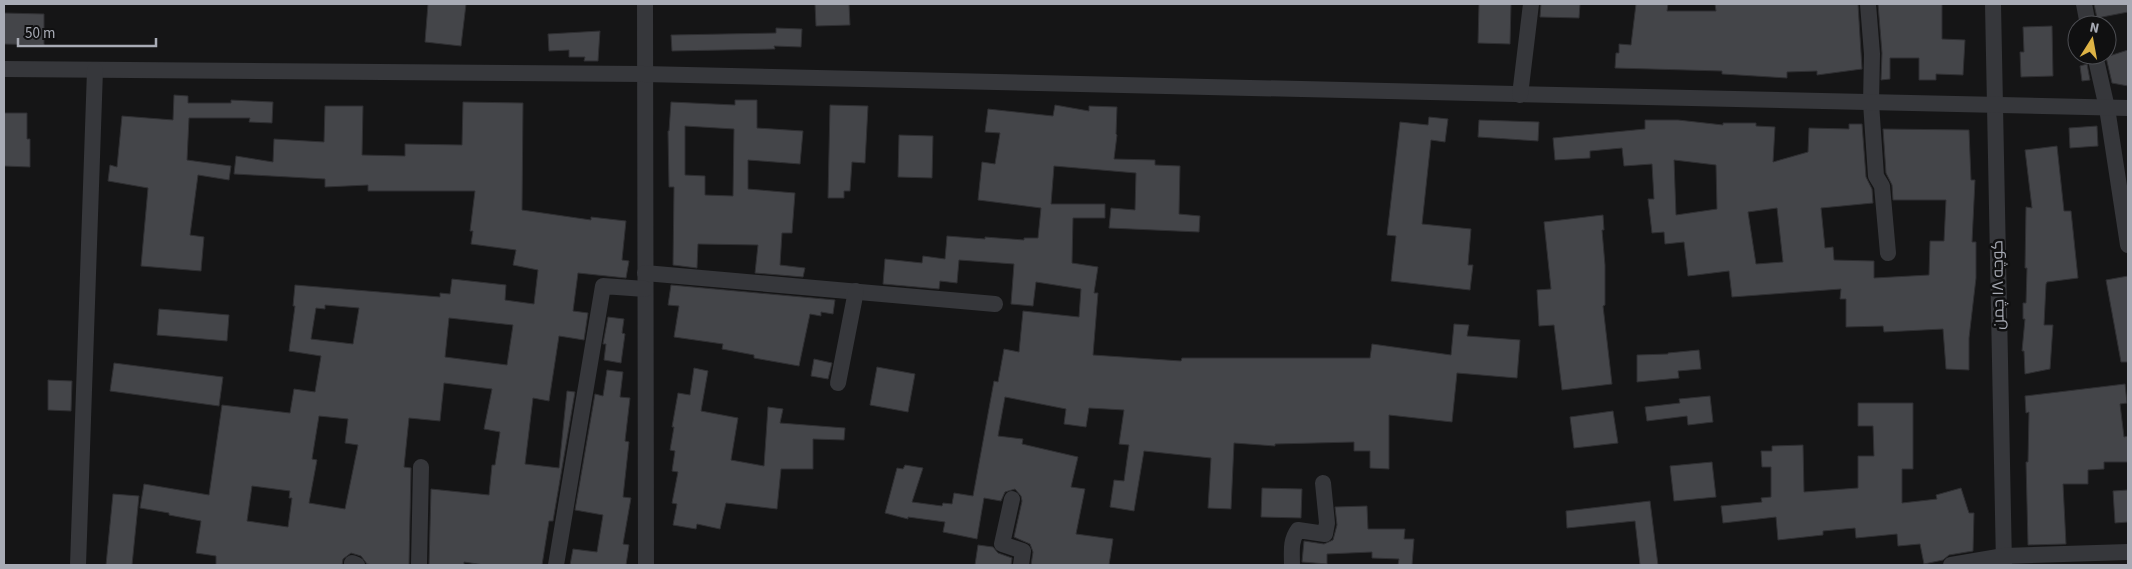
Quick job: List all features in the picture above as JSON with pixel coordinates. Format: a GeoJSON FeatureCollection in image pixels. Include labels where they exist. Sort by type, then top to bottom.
{"type":"FeatureCollection","features":[{"type":"Feature","properties":{"kind":"street"},"geometry":{"type":"LineString","coordinates":[[645,4],[646,565]]}},
{"type":"Feature","properties":{"kind":"street"},"geometry":{"type":"LineString","coordinates":[[1520,96],[1531,4]]}},
{"type":"Feature","properties":{"kind":"street"},"geometry":{"type":"LineString","coordinates":[[1868,4],[1872,54],[1871,103],[1876,176],[1882,186],[1888,253]]}},
{"type":"Feature","properties":{"kind":"street","name":"كوچه ١٨ چمن"},"geometry":{"type":"LineString","coordinates":[[1992,4],[2004,561]]}},
{"type":"Feature","properties":{"kind":"street"},"geometry":{"type":"LineString","coordinates":[[2097,65],[2107,108],[2128,245]]}},
{"type":"Feature","properties":{"kind":"street"},"geometry":{"type":"LineString","coordinates":[[4,69],[644,74],[1520,96],[2128,108]]}},
{"type":"Feature","properties":{"kind":"street"},"geometry":{"type":"LineString","coordinates":[[78,565],[95,70]]}},
{"type":"Feature","properties":{"kind":"street"},"geometry":{"type":"LineString","coordinates":[[556,565],[604,286],[645,281],[856,291],[995,304]]}},
{"type":"Feature","properties":{"kind":"street"},"geometry":{"type":"LineString","coordinates":[[838,383],[856,291]]}},
{"type":"Feature","properties":{"kind":"street"},"geometry":{"type":"LineString","coordinates":[[419,565],[420,467]]}},
{"type":"Feature","properties":{"kind":"street"},"geometry":{"type":"LineString","coordinates":[[1292,565],[1291,548],[1293,537],[1298,530],[1324,534],[1327,523],[1323,483]]}},
{"type":"Feature","properties":{"kind":"street"},"geometry":{"type":"LineString","coordinates":[[1012,499],[1002,544],[1023,551],[1021,565]]}},
{"type":"Feature","properties":{"kind":"street"},"geometry":{"type":"LineString","coordinates":[[1950,565],[2128,552]]}},
{"type":"Feature","properties":{"kind":"building"},"geometry":{"type":"Polygon","coordinates":[[[428,4],[466,4],[461,46],[425,42],[428,4]]]}},
{"type":"Feature","properties":{"kind":"building"},"geometry":{"type":"Polygon","coordinates":[[[815,4],[849,4],[850,25],[816,26],[815,4]]]}},
{"type":"Feature","properties":{"kind":"building"},"geometry":{"type":"Polygon","coordinates":[[[1479,4],[1511,4],[1510,44],[1478,43],[1479,4]]]}},
{"type":"Feature","properties":{"kind":"building"},"geometry":{"type":"Polygon","coordinates":[[[1541,4],[1580,4],[1579,18],[1540,17],[1541,4]]]}},
{"type":"Feature","properties":{"kind":"building"},"geometry":{"type":"Polygon","coordinates":[[[1636,4],[1668,4],[1667,11],[1716,11],[1715,4],[1858,4],[1862,69],[1817,75],[1817,71],[1787,72],[1787,78],[1722,74],[1722,71],[1615,68],[1619,44],[1631,45],[1636,4]]]}},
{"type":"Feature","properties":{"kind":"building"},"geometry":{"type":"Polygon","coordinates":[[[1878,4],[1942,4],[1942,39],[1965,40],[1963,75],[1936,74],[1936,80],[1919,80],[1919,58],[1890,58],[1890,79],[1881,80],[1882,53],[1878,4]]]}},
{"type":"Feature","properties":{"kind":"building"},"geometry":{"type":"Polygon","coordinates":[[[2094,4],[2128,4],[2128,12],[2112,15],[2096,15],[2094,4]]]}},
{"type":"Feature","properties":{"kind":"building"},"geometry":{"type":"Polygon","coordinates":[[[4,13],[44,14],[44,45],[4,44],[4,13]]]}},
{"type":"Feature","properties":{"kind":"building"},"geometry":{"type":"Polygon","coordinates":[[[2052,26],[2053,76],[2021,77],[2020,52],[2024,52],[2023,27],[2052,26]]]}},
{"type":"Feature","properties":{"kind":"building"},"geometry":{"type":"Polygon","coordinates":[[[776,28],[802,29],[801,47],[774,46],[775,49],[672,51],[671,35],[776,33],[776,28]]]}},
{"type":"Feature","properties":{"kind":"building"},"geometry":{"type":"Polygon","coordinates":[[[600,31],[598,61],[584,61],[585,57],[569,57],[569,50],[549,51],[548,34],[600,31]]]}},
{"type":"Feature","properties":{"kind":"building"},"geometry":{"type":"Polygon","coordinates":[[[2128,50],[2128,86],[2112,83],[2108,65],[2117,65],[2117,54],[2128,50]]]}},
{"type":"Feature","properties":{"kind":"building"},"geometry":{"type":"Polygon","coordinates":[[[2087,65],[2090,80],[2082,81],[2080,66],[2087,65]]]}},
{"type":"Feature","properties":{"kind":"building"},"geometry":{"type":"Polygon","coordinates":[[[174,95],[188,96],[188,103],[231,103],[231,100],[273,102],[272,123],[249,122],[250,118],[189,118],[187,160],[231,166],[229,180],[198,175],[190,235],[204,237],[201,271],[141,266],[148,188],[108,181],[110,165],[117,167],[122,116],[173,120],[174,95]]]}},
{"type":"Feature","properties":{"kind":"building"},"geometry":{"type":"Polygon","coordinates":[[[735,100],[757,100],[757,128],[803,131],[800,164],[748,160],[748,189],[795,193],[792,233],[782,233],[780,265],[805,268],[803,277],[755,273],[758,245],[698,244],[697,268],[673,265],[674,187],[669,187],[668,131],[671,102],[735,105],[735,100]],[[685,126],[685,175],[705,176],[705,195],[733,196],[734,129],[685,126]]]}},
{"type":"Feature","properties":{"kind":"building"},"geometry":{"type":"Polygon","coordinates":[[[463,102],[523,103],[522,210],[591,220],[591,217],[626,221],[622,260],[629,261],[626,278],[578,273],[573,311],[588,313],[584,340],[559,336],[549,401],[533,398],[525,464],[559,468],[567,391],[575,392],[553,521],[549,521],[542,565],[484,565],[464,562],[464,565],[429,565],[431,489],[489,495],[492,465],[495,465],[500,432],[484,429],[492,389],[444,383],[440,421],[409,418],[404,467],[411,468],[409,565],[367,564],[361,556],[351,553],[343,559],[342,565],[216,565],[216,556],[196,553],[201,521],[140,508],[144,484],[209,495],[222,405],[290,413],[294,389],[315,392],[321,356],[289,351],[295,306],[293,306],[295,285],[440,297],[440,293],[450,294],[452,279],[506,285],[505,300],[534,304],[538,270],[513,265],[516,250],[471,244],[473,231],[470,231],[475,191],[368,191],[368,185],[325,187],[325,179],[234,174],[236,156],[273,162],[274,139],[324,142],[325,106],[363,106],[362,155],[405,156],[405,144],[462,145],[463,102]],[[325,305],[325,309],[316,308],[311,339],[353,344],[359,308],[325,305]],[[449,318],[445,357],[507,365],[513,325],[449,318]],[[319,416],[312,459],[317,460],[309,503],[345,509],[358,445],[345,443],[348,419],[319,416]],[[252,486],[247,521],[288,527],[292,498],[289,498],[290,491],[252,486]]]}},
{"type":"Feature","properties":{"kind":"building"},"geometry":{"type":"Polygon","coordinates":[[[830,105],[868,106],[865,163],[852,162],[850,191],[844,191],[844,198],[828,198],[830,105]]]}},
{"type":"Feature","properties":{"kind":"building"},"geometry":{"type":"Polygon","coordinates":[[[1055,105],[1089,111],[1089,106],[1117,107],[1117,135],[1114,159],[1155,160],[1155,165],[1180,166],[1179,214],[1200,216],[1199,232],[1109,228],[1111,208],[1135,210],[1136,173],[1054,166],[1051,204],[1105,204],[1105,218],[1073,218],[1072,263],[1098,267],[1094,293],[1098,293],[1093,355],[1181,361],[1182,358],[1370,358],[1372,344],[1451,355],[1454,324],[1469,325],[1467,336],[1520,340],[1517,378],[1457,373],[1452,422],[1389,415],[1389,469],[1370,468],[1370,451],[1354,451],[1354,442],[1275,444],[1275,446],[1234,443],[1231,509],[1208,508],[1211,458],[1144,451],[1134,511],[1110,507],[1114,480],[1124,481],[1129,445],[1119,444],[1124,410],[1089,408],[1086,427],[1064,424],[1066,409],[1005,397],[998,436],[1023,439],[1022,444],[1078,457],[1071,487],[1085,489],[1076,534],[1113,539],[1109,565],[1031,565],[1033,552],[1030,544],[1014,537],[1022,501],[1021,496],[1015,489],[1005,492],[1001,501],[984,498],[977,539],[943,532],[945,522],[908,517],[908,519],[885,513],[897,468],[903,469],[905,465],[923,468],[912,502],[942,506],[943,503],[952,504],[954,493],[973,496],[994,381],[998,382],[1004,349],[1019,352],[1023,311],[1079,317],[1081,289],[1036,282],[1033,306],[1011,304],[1014,264],[959,260],[957,283],[940,281],[939,289],[883,284],[885,259],[922,263],[923,256],[945,259],[947,236],[1024,240],[1024,238],[1038,238],[1041,208],[978,200],[982,162],[995,164],[1000,133],[985,132],[988,109],[1053,116],[1055,105]]]}},
{"type":"Feature","properties":{"kind":"building"},"geometry":{"type":"Polygon","coordinates":[[[4,113],[27,113],[27,139],[30,139],[30,167],[4,166],[4,113]]]}},
{"type":"Feature","properties":{"kind":"building"},"geometry":{"type":"Polygon","coordinates":[[[1429,117],[1448,119],[1445,142],[1431,140],[1422,224],[1471,229],[1468,265],[1473,265],[1470,290],[1391,281],[1396,236],[1387,235],[1400,122],[1428,125],[1429,117]]]}},
{"type":"Feature","properties":{"kind":"building"},"geometry":{"type":"Polygon","coordinates":[[[1479,120],[1539,122],[1538,141],[1478,137],[1479,120]]]}},
{"type":"Feature","properties":{"kind":"building"},"geometry":{"type":"Polygon","coordinates":[[[1645,120],[1678,120],[1723,125],[1723,123],[1756,123],[1756,126],[1775,127],[1773,162],[1808,152],[1809,128],[1849,129],[1849,124],[1862,124],[1866,177],[1872,189],[1873,203],[1821,208],[1825,248],[1833,247],[1834,260],[1874,261],[1874,278],[1929,275],[1930,241],[1944,241],[1946,200],[1893,200],[1892,185],[1886,173],[1883,129],[1969,130],[1971,180],[1975,180],[1972,242],[1976,242],[1976,278],[1969,338],[1969,370],[1946,369],[1943,329],[1884,332],[1883,326],[1846,327],[1846,299],[1840,299],[1841,289],[1732,297],[1729,271],[1688,276],[1684,242],[1665,244],[1664,232],[1652,233],[1648,199],[1654,199],[1652,164],[1624,166],[1622,148],[1590,151],[1590,158],[1555,160],[1553,138],[1645,129],[1645,120]],[[1674,160],[1676,215],[1717,209],[1716,165],[1674,160]],[[1777,208],[1748,212],[1756,264],[1783,262],[1777,208]]]}},
{"type":"Feature","properties":{"kind":"building"},"geometry":{"type":"Polygon","coordinates":[[[2097,126],[2098,146],[2070,148],[2069,128],[2097,126]]]}},
{"type":"Feature","properties":{"kind":"building"},"geometry":{"type":"Polygon","coordinates":[[[899,135],[933,136],[932,178],[898,177],[899,135]]]}},
{"type":"Feature","properties":{"kind":"building"},"geometry":{"type":"Polygon","coordinates":[[[2057,146],[2064,211],[2071,211],[2078,278],[2047,282],[2044,325],[2053,325],[2050,369],[2025,374],[2024,351],[2022,351],[2025,319],[2023,319],[2023,303],[2026,303],[2027,268],[2025,268],[2026,207],[2032,208],[2025,150],[2057,146]]]}},
{"type":"Feature","properties":{"kind":"building"},"geometry":{"type":"Polygon","coordinates":[[[1603,215],[1605,305],[1603,306],[1612,384],[1562,390],[1554,325],[1539,326],[1537,290],[1551,289],[1544,222],[1603,215]]]}},
{"type":"Feature","properties":{"kind":"building"},"geometry":{"type":"Polygon","coordinates":[[[2128,276],[2128,362],[2121,362],[2106,280],[2128,276]]]}},
{"type":"Feature","properties":{"kind":"building"},"geometry":{"type":"Polygon","coordinates":[[[671,285],[835,300],[833,314],[821,312],[821,316],[810,314],[799,366],[754,358],[754,355],[722,349],[723,344],[674,337],[679,306],[668,305],[671,285]]]}},
{"type":"Feature","properties":{"kind":"building"},"geometry":{"type":"Polygon","coordinates":[[[159,309],[229,315],[227,341],[157,335],[159,309]]]}},
{"type":"Feature","properties":{"kind":"building"},"geometry":{"type":"Polygon","coordinates":[[[608,317],[624,319],[622,333],[625,334],[621,363],[604,360],[606,344],[603,344],[608,317]]]}},
{"type":"Feature","properties":{"kind":"building"},"geometry":{"type":"Polygon","coordinates":[[[1699,350],[1701,369],[1678,371],[1679,378],[1637,382],[1637,355],[1699,350]]]}},
{"type":"Feature","properties":{"kind":"building"},"geometry":{"type":"Polygon","coordinates":[[[814,359],[832,363],[828,379],[811,376],[814,359]]]}},
{"type":"Feature","properties":{"kind":"building"},"geometry":{"type":"Polygon","coordinates":[[[114,363],[223,377],[219,406],[110,391],[114,363]]]}},
{"type":"Feature","properties":{"kind":"building"},"geometry":{"type":"Polygon","coordinates":[[[877,367],[915,374],[908,412],[870,405],[877,367]]]}},
{"type":"Feature","properties":{"kind":"building"},"geometry":{"type":"Polygon","coordinates":[[[694,368],[708,371],[701,411],[738,418],[731,460],[764,466],[768,407],[783,409],[780,423],[845,428],[844,440],[813,439],[813,469],[781,469],[777,509],[726,503],[720,529],[697,524],[696,529],[673,525],[677,504],[672,503],[678,472],[672,471],[675,451],[670,450],[674,427],[672,427],[678,393],[690,395],[694,368]]]}},
{"type":"Feature","properties":{"kind":"building"},"geometry":{"type":"Polygon","coordinates":[[[607,370],[623,372],[620,397],[630,398],[625,441],[629,442],[623,497],[631,498],[623,544],[629,545],[626,565],[570,565],[573,549],[597,552],[603,515],[575,510],[595,394],[603,396],[607,370]]]}},
{"type":"Feature","properties":{"kind":"building"},"geometry":{"type":"Polygon","coordinates":[[[48,380],[72,381],[71,411],[48,410],[48,380]]]}},
{"type":"Feature","properties":{"kind":"building"},"geometry":{"type":"Polygon","coordinates":[[[2125,384],[2127,403],[2120,404],[2124,437],[2128,436],[2128,462],[2104,462],[2104,469],[2088,470],[2088,484],[2063,484],[2066,544],[2028,545],[2026,462],[2028,462],[2029,412],[2026,413],[2025,396],[2125,384]]]}},
{"type":"Feature","properties":{"kind":"building"},"geometry":{"type":"Polygon","coordinates":[[[1710,396],[1713,422],[1688,425],[1687,416],[1647,421],[1645,407],[1680,403],[1679,399],[1710,396]]]}},
{"type":"Feature","properties":{"kind":"building"},"geometry":{"type":"Polygon","coordinates":[[[1858,403],[1913,403],[1913,469],[1902,469],[1902,503],[1937,499],[1936,495],[1961,488],[1969,513],[1974,513],[1973,551],[1949,555],[1943,560],[1924,564],[1920,544],[1898,546],[1897,534],[1856,538],[1855,528],[1823,531],[1823,535],[1778,540],[1776,517],[1723,523],[1721,506],[1762,502],[1761,498],[1771,497],[1771,467],[1762,467],[1761,451],[1772,451],[1772,446],[1803,445],[1804,492],[1858,488],[1858,456],[1874,456],[1873,426],[1858,426],[1858,403]]]}},
{"type":"Feature","properties":{"kind":"building"},"geometry":{"type":"Polygon","coordinates":[[[1613,411],[1618,443],[1574,448],[1570,417],[1613,411]]]}},
{"type":"Feature","properties":{"kind":"building"},"geometry":{"type":"Polygon","coordinates":[[[1712,462],[1716,497],[1674,501],[1670,466],[1712,462]]]}},
{"type":"Feature","properties":{"kind":"building"},"geometry":{"type":"Polygon","coordinates":[[[1262,488],[1302,489],[1301,518],[1261,517],[1262,488]]]}},
{"type":"Feature","properties":{"kind":"building"},"geometry":{"type":"Polygon","coordinates":[[[2128,490],[2128,522],[2115,523],[2113,491],[2128,490]]]}},
{"type":"Feature","properties":{"kind":"building"},"geometry":{"type":"Polygon","coordinates":[[[113,494],[139,496],[132,565],[106,565],[113,494]]]}},
{"type":"Feature","properties":{"kind":"building"},"geometry":{"type":"Polygon","coordinates":[[[1650,501],[1658,565],[1640,565],[1635,521],[1567,528],[1566,511],[1650,501]]]}},
{"type":"Feature","properties":{"kind":"building"},"geometry":{"type":"Polygon","coordinates":[[[1367,506],[1368,529],[1405,529],[1404,539],[1414,539],[1412,565],[1398,565],[1399,559],[1372,558],[1372,552],[1327,554],[1327,564],[1302,562],[1304,541],[1324,544],[1333,540],[1337,525],[1335,507],[1367,506]]]}},
{"type":"Feature","properties":{"kind":"building"},"geometry":{"type":"Polygon","coordinates":[[[978,545],[993,547],[998,553],[1012,558],[1011,565],[975,565],[978,545]]]}}]}
